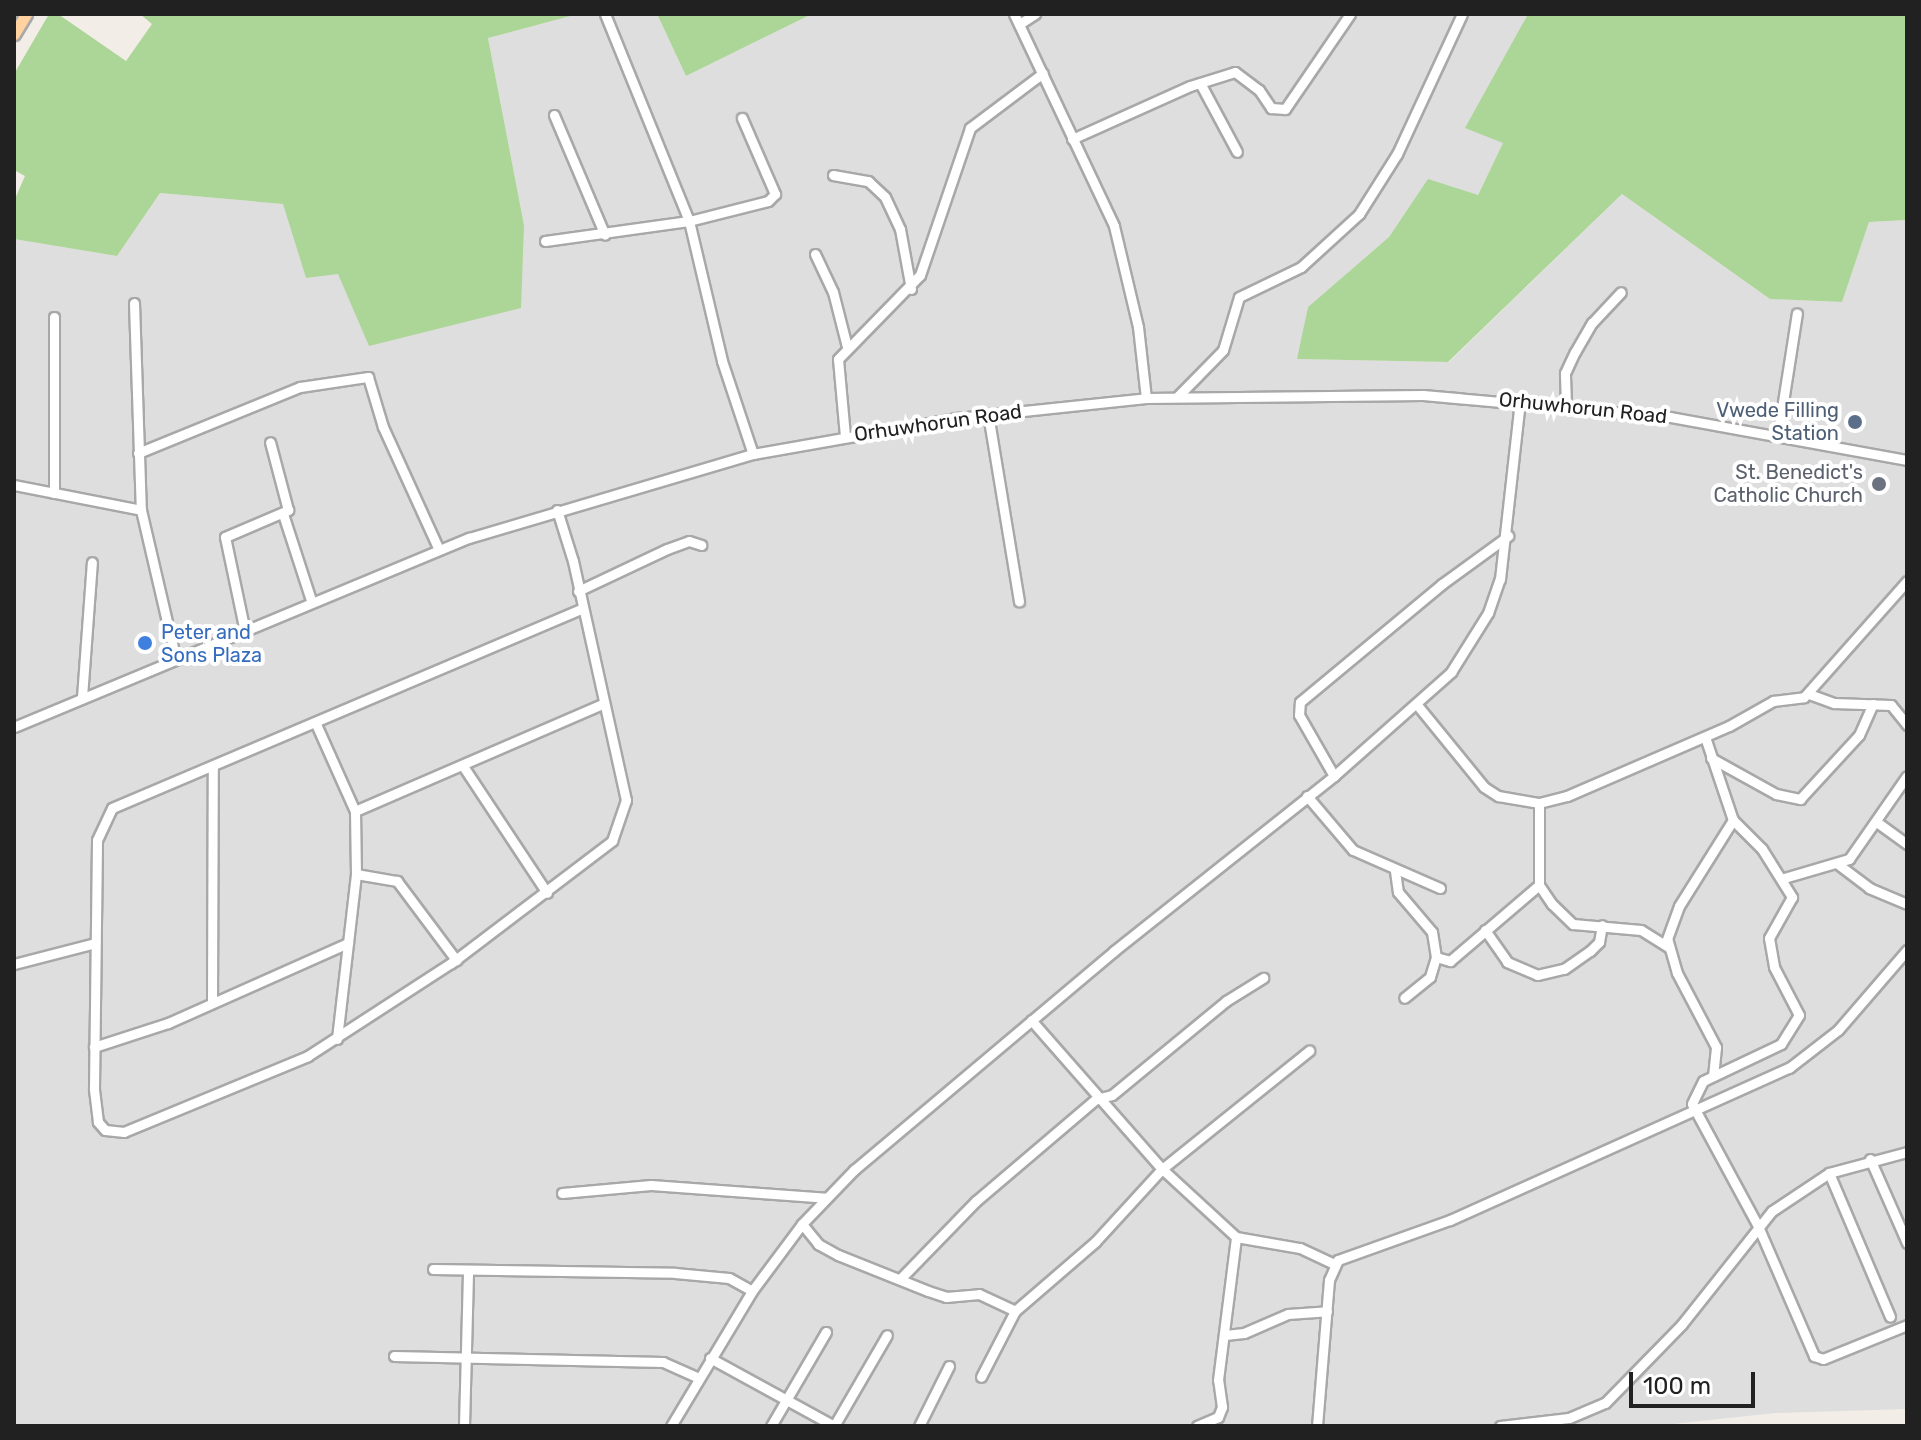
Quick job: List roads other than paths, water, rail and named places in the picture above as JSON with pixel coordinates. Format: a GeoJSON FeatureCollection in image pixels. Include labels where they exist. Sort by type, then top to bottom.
{"type":"FeatureCollection","features":[{"type":"Feature","properties":{"kind":"main road"},"geometry":{"type":"LineString","coordinates":[[14,34],[26,14]]}},
{"type":"Feature","properties":{"kind":"street"},"geometry":{"type":"LineString","coordinates":[[605,14],[689,221],[722,361],[753,454]]}},
{"type":"Feature","properties":{"kind":"street"},"geometry":{"type":"LineString","coordinates":[[1014,14],[1021,23],[1125,258],[1146,398]]}},
{"type":"Feature","properties":{"kind":"street"},"geometry":{"type":"LineString","coordinates":[[1021,23],[1035,14]]}},
{"type":"Feature","properties":{"kind":"street"},"geometry":{"type":"LineString","coordinates":[[1072,139],[1200,83],[1235,72],[1259,90],[1271,108],[1285,109],[1350,14]]}},
{"type":"Feature","properties":{"kind":"street"},"geometry":{"type":"LineString","coordinates":[[1178,396],[1223,350],[1239,297],[1301,267],[1359,214],[1397,154],[1462,14]]}},
{"type":"Feature","properties":{"kind":"street"},"geometry":{"type":"LineString","coordinates":[[845,436],[837,366],[847,347],[911,289],[934,241],[970,128],[1043,73]]}},
{"type":"Feature","properties":{"kind":"street"},"geometry":{"type":"LineString","coordinates":[[1200,83],[1237,152]]}},
{"type":"Feature","properties":{"kind":"street"},"geometry":{"type":"LineString","coordinates":[[554,115],[605,235]]}},
{"type":"Feature","properties":{"kind":"street"},"geometry":{"type":"LineString","coordinates":[[545,241],[689,221],[775,194],[742,118]]}},
{"type":"Feature","properties":{"kind":"street"},"geometry":{"type":"LineString","coordinates":[[833,175],[868,181],[885,197],[900,229],[911,289]]}},
{"type":"Feature","properties":{"kind":"street"},"geometry":{"type":"LineString","coordinates":[[815,254],[833,292],[847,347]]}},
{"type":"Feature","properties":{"kind":"street"},"geometry":{"type":"LineString","coordinates":[[1566,404],[1565,373],[1575,352],[1592,323],[1621,292]]}},
{"type":"Feature","properties":{"kind":"street"},"geometry":{"type":"LineString","coordinates":[[134,303],[141,510],[175,656]]}},
{"type":"Feature","properties":{"kind":"street"},"geometry":{"type":"LineString","coordinates":[[1778,434],[1797,313]]}},
{"type":"Feature","properties":{"kind":"street"},"geometry":{"type":"LineString","coordinates":[[54,317],[54,493]]}},
{"type":"Feature","properties":{"kind":"street"},"geometry":{"type":"LineString","coordinates":[[138,453],[300,387],[368,377],[383,427],[439,550]]}},
{"type":"Feature","properties":{"kind":"street","name":"Orhuwhorun Road"},"geometry":{"type":"LineString","coordinates":[[14,727],[311,600],[439,550],[557,510],[753,454],[988,414],[1146,398],[1319,392],[1520,401],[1566,404],[1778,434],[1907,460]]}},
{"type":"Feature","properties":{"kind":"street"},"geometry":{"type":"LineString","coordinates":[[671,1426],[752,1291],[802,1224],[826,1198],[884,1142],[1334,776],[1418,706],[1451,672],[1483,622],[1500,579],[1508,536],[1520,401]]}},
{"type":"Feature","properties":{"kind":"street"},"geometry":{"type":"LineString","coordinates":[[988,414],[1019,601]]}},
{"type":"Feature","properties":{"kind":"street"},"geometry":{"type":"LineString","coordinates":[[244,627],[225,537],[283,514],[290,506],[270,442]]}},
{"type":"Feature","properties":{"kind":"street"},"geometry":{"type":"LineString","coordinates":[[14,485],[141,510]]}},
{"type":"Feature","properties":{"kind":"street"},"geometry":{"type":"LineString","coordinates":[[557,510],[620,766],[624,817],[612,841],[456,960],[308,1056],[113,1133],[98,1122],[94,1047],[97,840],[104,818],[112,808],[581,609]]}},
{"type":"Feature","properties":{"kind":"street"},"geometry":{"type":"LineString","coordinates":[[283,514],[311,600]]}},
{"type":"Feature","properties":{"kind":"street"},"geometry":{"type":"LineString","coordinates":[[1334,776],[1299,715],[1300,702],[1442,584],[1508,536]]}},
{"type":"Feature","properties":{"kind":"street"},"geometry":{"type":"LineString","coordinates":[[578,591],[667,549],[689,541],[701,545]]}},
{"type":"Feature","properties":{"kind":"street"},"geometry":{"type":"LineString","coordinates":[[82,697],[92,562]]}},
{"type":"Feature","properties":{"kind":"street"},"geometry":{"type":"LineString","coordinates":[[1809,694],[1838,653],[1901,593],[1907,581]]}},
{"type":"Feature","properties":{"kind":"street"},"geometry":{"type":"LineString","coordinates":[[1418,706],[1484,787],[1498,796],[1539,803],[1567,796],[1705,737],[1773,701],[1809,694],[1834,703],[1891,705],[1907,725]]}},
{"type":"Feature","properties":{"kind":"street"},"geometry":{"type":"LineString","coordinates":[[355,811],[604,703]]}},
{"type":"Feature","properties":{"kind":"street"},"geometry":{"type":"LineString","coordinates":[[1711,758],[1776,794],[1800,799],[1851,745],[1873,704]]}},
{"type":"Feature","properties":{"kind":"street"},"geometry":{"type":"LineString","coordinates":[[316,724],[355,811],[356,874],[337,1039]]}},
{"type":"Feature","properties":{"kind":"street"},"geometry":{"type":"LineString","coordinates":[[1705,737],[1733,820],[1784,878],[1793,901],[1769,938],[1771,953],[1799,1015],[1781,1044],[1713,1076],[1694,1093],[1695,1112],[1757,1224],[1817,1359],[1907,1325]]}},
{"type":"Feature","properties":{"kind":"street"},"geometry":{"type":"LineString","coordinates":[[212,1002],[213,766]]}},
{"type":"Feature","properties":{"kind":"street"},"geometry":{"type":"LineString","coordinates":[[463,766],[547,893]]}},
{"type":"Feature","properties":{"kind":"street"},"geometry":{"type":"LineString","coordinates":[[1839,865],[1878,823],[1907,776]]}},
{"type":"Feature","properties":{"kind":"street"},"geometry":{"type":"LineString","coordinates":[[1307,796],[1353,850],[1395,871],[1440,888]]}},
{"type":"Feature","properties":{"kind":"street"},"geometry":{"type":"LineString","coordinates":[[1539,803],[1539,885],[1573,924],[1641,930],[1669,947]]}},
{"type":"Feature","properties":{"kind":"street"},"geometry":{"type":"LineString","coordinates":[[1713,1076],[1716,1047],[1692,1006],[1669,947],[1679,906],[1733,820]]}},
{"type":"Feature","properties":{"kind":"street"},"geometry":{"type":"LineString","coordinates":[[1878,823],[1907,844]]}},
{"type":"Feature","properties":{"kind":"street"},"geometry":{"type":"LineString","coordinates":[[1784,878],[1812,867],[1839,865],[1869,888],[1907,904]]}},
{"type":"Feature","properties":{"kind":"street"},"geometry":{"type":"LineString","coordinates":[[1395,871],[1398,892],[1432,932],[1436,957],[1430,977],[1404,998]]}},
{"type":"Feature","properties":{"kind":"street"},"geometry":{"type":"LineString","coordinates":[[356,874],[397,881],[456,960]]}},
{"type":"Feature","properties":{"kind":"street"},"geometry":{"type":"LineString","coordinates":[[1436,957],[1450,961],[1539,885]]}},
{"type":"Feature","properties":{"kind":"street"},"geometry":{"type":"LineString","coordinates":[[1485,930],[1507,962],[1537,975],[1564,969],[1590,951],[1599,942],[1602,925]]}},
{"type":"Feature","properties":{"kind":"street"},"geometry":{"type":"LineString","coordinates":[[14,964],[95,943]]}},
{"type":"Feature","properties":{"kind":"street"},"geometry":{"type":"LineString","coordinates":[[94,1047],[212,1002],[348,943]]}},
{"type":"Feature","properties":{"kind":"street"},"geometry":{"type":"LineString","coordinates":[[1031,1020],[1096,1099],[1162,1169],[1236,1237],[1300,1248],[1334,1264],[1450,1220],[1760,1084],[1818,1049],[1907,950]]}},
{"type":"Feature","properties":{"kind":"street"},"geometry":{"type":"LineString","coordinates":[[902,1277],[976,1201],[1096,1099],[1112,1095],[1226,1001],[1263,978]]}},
{"type":"Feature","properties":{"kind":"street"},"geometry":{"type":"LineString","coordinates":[[342,1012],[355,1028]]}},
{"type":"Feature","properties":{"kind":"street"},"geometry":{"type":"LineString","coordinates":[[981,1377],[1015,1311],[1095,1242],[1162,1169],[1309,1051]]}},
{"type":"Feature","properties":{"kind":"street"},"geometry":{"type":"LineString","coordinates":[[1500,1426],[1569,1418],[1605,1403],[1711,1290],[1757,1224],[1829,1173],[1870,1159],[1907,1152]]}},
{"type":"Feature","properties":{"kind":"street"},"geometry":{"type":"LineString","coordinates":[[1870,1159],[1907,1243]]}},
{"type":"Feature","properties":{"kind":"street"},"geometry":{"type":"LineString","coordinates":[[1829,1173],[1890,1317]]}},
{"type":"Feature","properties":{"kind":"street"},"geometry":{"type":"LineString","coordinates":[[562,1193],[651,1185],[826,1198]]}},
{"type":"Feature","properties":{"kind":"street"},"geometry":{"type":"LineString","coordinates":[[802,1224],[818,1244],[946,1297],[979,1294],[1015,1311]]}},
{"type":"Feature","properties":{"kind":"street"},"geometry":{"type":"LineString","coordinates":[[1197,1426],[1218,1417],[1222,1407],[1218,1380],[1236,1237]]}},
{"type":"Feature","properties":{"kind":"street"},"geometry":{"type":"LineString","coordinates":[[1317,1426],[1334,1264]]}},
{"type":"Feature","properties":{"kind":"street"},"geometry":{"type":"LineString","coordinates":[[433,1269],[675,1273],[729,1278],[752,1291]]}},
{"type":"Feature","properties":{"kind":"street"},"geometry":{"type":"LineString","coordinates":[[464,1426],[469,1359],[468,1270]]}},
{"type":"Feature","properties":{"kind":"street"},"geometry":{"type":"LineString","coordinates":[[1225,1335],[1261,1327],[1288,1314],[1327,1311]]}},
{"type":"Feature","properties":{"kind":"street"},"geometry":{"type":"LineString","coordinates":[[771,1426],[826,1332]]}},
{"type":"Feature","properties":{"kind":"street"},"geometry":{"type":"LineString","coordinates":[[710,1358],[787,1397],[834,1426],[887,1335]]}},
{"type":"Feature","properties":{"kind":"street"},"geometry":{"type":"LineString","coordinates":[[394,1356],[663,1362],[699,1378]]}},
{"type":"Feature","properties":{"kind":"street"},"geometry":{"type":"LineString","coordinates":[[919,1426],[949,1366]]}},
{"type":"Feature","properties":{"kind":"place","name":"Vwede Filling Station"},"geometry":{"type":"Point","coordinates":[1855,422]}},
{"type":"Feature","properties":{"kind":"place","name":"St. Benedict's Catholic Church"},"geometry":{"type":"Point","coordinates":[1879,484]}},
{"type":"Feature","properties":{"kind":"place","name":"Peter and Sons Plaza"},"geometry":{"type":"Point","coordinates":[145,643]}}]}
